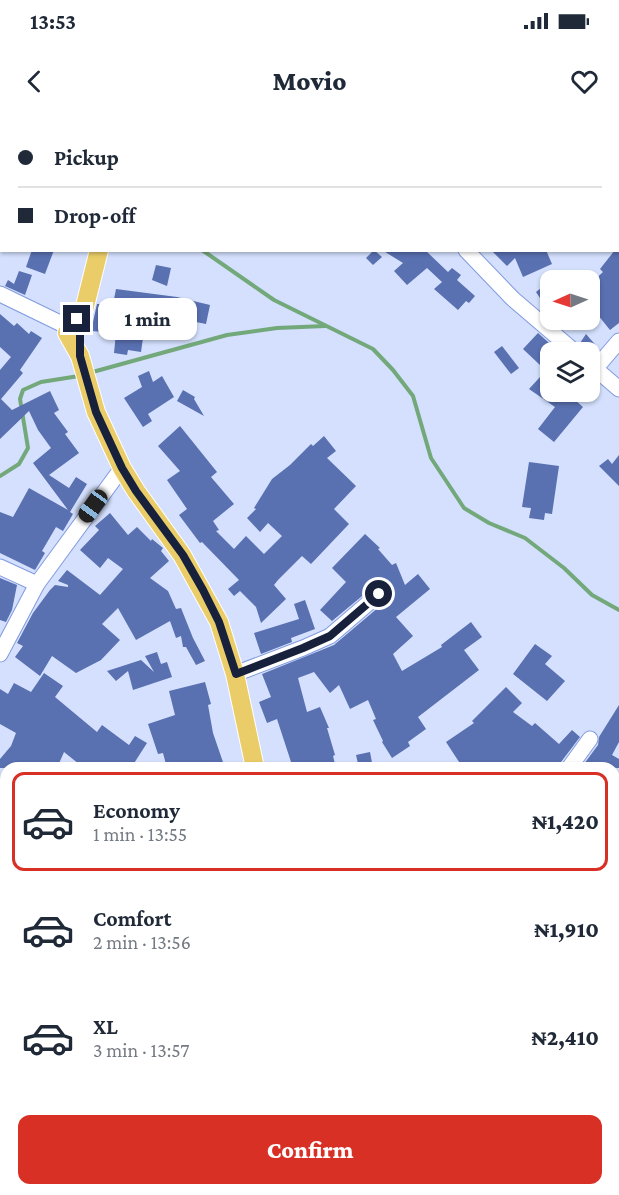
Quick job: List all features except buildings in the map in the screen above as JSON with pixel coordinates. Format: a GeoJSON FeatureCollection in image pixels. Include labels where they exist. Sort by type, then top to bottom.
{"type":"FeatureCollection","features":[{"type":"Feature","properties":{"kind":"main road"},"geometry":{"type":"LineString","coordinates":[[98,252],[88,294],[72,327],[96,412],[122,468],[183,555],[219,622],[236,674],[254,762]]}},
{"type":"Feature","properties":{"kind":"street"},"geometry":{"type":"LineString","coordinates":[[468,252],[513,299],[563,342]]}},
{"type":"Feature","properties":{"kind":"street"},"geometry":{"type":"LineString","coordinates":[[0,294],[72,327]]}},
{"type":"Feature","properties":{"kind":"street"},"geometry":{"type":"LineString","coordinates":[[600,359],[619,340]]}},
{"type":"Feature","properties":{"kind":"street"},"geometry":{"type":"LineString","coordinates":[[600,374],[619,389]]}},
{"type":"Feature","properties":{"kind":"street"},"geometry":{"type":"LineString","coordinates":[[0,654],[37,584],[122,468]]}},
{"type":"Feature","properties":{"kind":"street"},"geometry":{"type":"LineString","coordinates":[[0,567],[37,584]]}},
{"type":"Feature","properties":{"kind":"street"},"geometry":{"type":"LineString","coordinates":[[236,674],[330,636],[379,594]]}},
{"type":"Feature","properties":{"kind":"street"},"geometry":{"type":"LineString","coordinates":[[573,762],[590,739]]}},
{"type":"Feature","properties":{"kind":"waterway"},"geometry":{"type":"LineString","coordinates":[[205,252],[274,300],[373,349],[413,396],[431,458],[464,508],[489,523],[525,538],[564,568],[592,595],[619,610]]}},
{"type":"Feature","properties":{"kind":"waterway"},"geometry":{"type":"LineString","coordinates":[[89,373],[227,335],[277,328],[325,326]]}},
{"type":"Feature","properties":{"kind":"waterway"},"geometry":{"type":"LineString","coordinates":[[0,476],[19,464],[28,448],[20,399],[23,390],[41,382],[79,376]]}},
{"type":"Feature","properties":{"kind":"route"},"geometry":{"type":"LineString","coordinates":[[77,319],[80,326],[80,356],[96,412],[122,468],[183,555],[203,590],[219,622],[236,674],[330,636],[379,594]]}}]}
